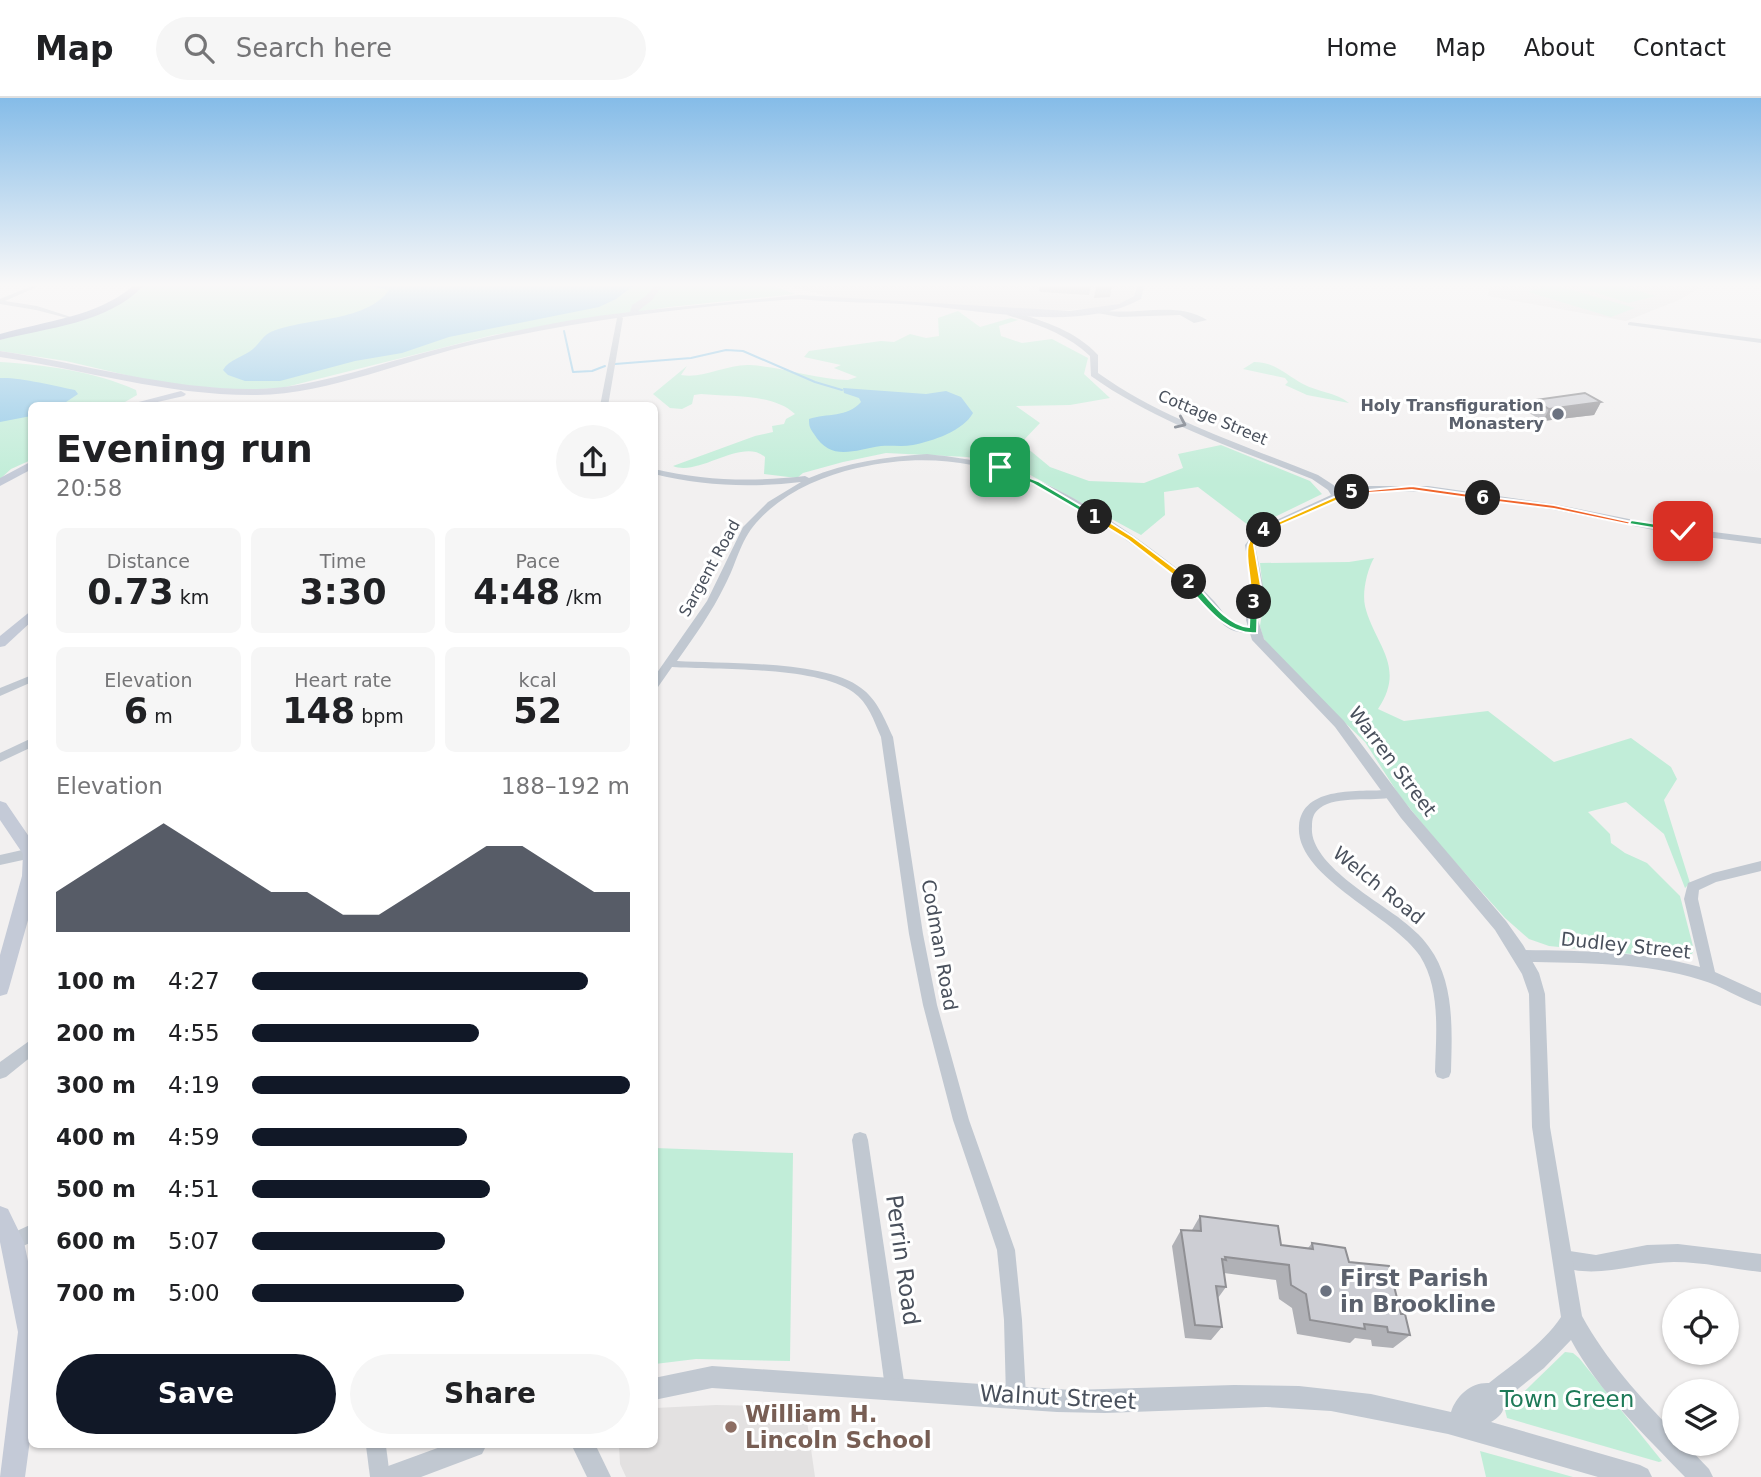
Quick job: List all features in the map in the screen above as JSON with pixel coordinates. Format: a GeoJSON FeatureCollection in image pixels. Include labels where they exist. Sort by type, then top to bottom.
{"type":"FeatureCollection","features":[{"type":"Feature","properties":{"kind":"main road"},"geometry":{"type":"LineString","coordinates":[[0,354],[53,362],[170,387],[258,392],[312,385],[442,350]]}},
{"type":"Feature","properties":{"kind":"main road"},"geometry":{"type":"LineString","coordinates":[[137,402],[142,382]]}},
{"type":"Feature","properties":{"kind":"main road"},"geometry":{"type":"LineString","coordinates":[[139,402],[170,387]]}},
{"type":"Feature","properties":{"kind":"main road"},"geometry":{"type":"LineString","coordinates":[[143,402],[204,391]]}},
{"type":"Feature","properties":{"kind":"main road"},"geometry":{"type":"LineString","coordinates":[[0,483],[28,467]]}},
{"type":"Feature","properties":{"kind":"main road"},"geometry":{"type":"LineString","coordinates":[[20,472],[28,475]]}},
{"type":"Feature","properties":{"kind":"main road"},"geometry":{"type":"LineString","coordinates":[[0,483],[28,477]]}},
{"type":"Feature","properties":{"kind":"main road"},"geometry":{"type":"LineString","coordinates":[[0,643],[28,618]]}},
{"type":"Feature","properties":{"kind":"main road"},"geometry":{"type":"LineString","coordinates":[[0,807],[28,849]]}},
{"type":"Feature","properties":{"kind":"main road"},"geometry":{"type":"LineString","coordinates":[[0,988],[8,938],[28,884]]}},
{"type":"Feature","properties":{"kind":"main road"},"geometry":{"type":"LineString","coordinates":[[0,1217],[22,1237],[28,1308]]}},
{"type":"Feature","properties":{"kind":"main road"},"geometry":{"type":"LineString","coordinates":[[12,1477],[28,1369]]}},
{"type":"Feature","properties":{"kind":"street"},"geometry":{"type":"LineString","coordinates":[[605,402],[615,350]]}},
{"type":"Feature","properties":{"kind":"street","name":"Cottage Street"},"geometry":{"type":"LineString","coordinates":[[1089,350],[1094,355],[1093,371],[1096,377],[1132,399],[1191,428],[1315,477],[1338,485],[1363,489]]}},
{"type":"Feature","properties":{"kind":"street","name":"Sargent Road"},"geometry":{"type":"LineString","coordinates":[[658,679],[720,586],[744,533],[778,499],[816,478],[859,464],[902,457],[953,458],[1000,467],[1043,486],[1130,538],[1188,581],[1230,625],[1254,631]]}},
{"type":"Feature","properties":{"kind":"street"},"geometry":{"type":"LineString","coordinates":[[658,472],[694,480],[760,484],[816,478]]}},
{"type":"Feature","properties":{"kind":"street","name":"Cottage Street"},"geometry":{"type":"LineString","coordinates":[[1315,477],[1332,488],[1337,496]]}},
{"type":"Feature","properties":{"kind":"street"},"geometry":{"type":"LineString","coordinates":[[760,484],[778,499]]}},
{"type":"Feature","properties":{"kind":"street"},"geometry":{"type":"LineString","coordinates":[[1254,631],[1253,614],[1257,586],[1250,549],[1252,539],[1261,531],[1337,496],[1363,489],[1428,489],[1554,507],[1660,528],[1761,541]]}},
{"type":"Feature","properties":{"kind":"street","name":"Warren Street"},"geometry":{"type":"LineString","coordinates":[[1254,631],[1269,653],[1345,731],[1390,794],[1522,956],[1532,974],[1537,994],[1541,1127],[1572,1318],[1588,1349],[1633,1406],[1700,1477]]}},
{"type":"Feature","properties":{"kind":"street","name":"Codman Road"},"geometry":{"type":"LineString","coordinates":[[669,664],[822,676],[855,689],[878,713],[887,737],[916,934],[930,1005],[961,1121],[1006,1250],[1013,1308],[1016,1397]]}},
{"type":"Feature","properties":{"kind":"street"},"geometry":{"type":"LineString","coordinates":[[0,692],[28,680]]}},
{"type":"Feature","properties":{"kind":"street"},"geometry":{"type":"LineString","coordinates":[[0,758],[28,744]]}},
{"type":"Feature","properties":{"kind":"street","name":"Welch Road"},"geometry":{"type":"LineString","coordinates":[[1390,794],[1316,803],[1308,814],[1304,831],[1309,848],[1321,864],[1345,886],[1396,921],[1423,949],[1436,974],[1442,998],[1443,1072]]}},
{"type":"Feature","properties":{"kind":"street"},"geometry":{"type":"LineString","coordinates":[[0,860],[28,854]]}},
{"type":"Feature","properties":{"kind":"street"},"geometry":{"type":"LineString","coordinates":[[1709,976],[1691,899],[1693,887],[1713,878],[1761,866]]}},
{"type":"Feature","properties":{"kind":"street","name":"Dudley Street"},"geometry":{"type":"LineString","coordinates":[[1522,956],[1664,966],[1709,976],[1761,1000]]}},
{"type":"Feature","properties":{"kind":"street"},"geometry":{"type":"LineString","coordinates":[[0,1072],[28,1049]]}},
{"type":"Feature","properties":{"kind":"street","name":"Perrin Road"},"geometry":{"type":"LineString","coordinates":[[860,1140],[895,1388]]}},
{"type":"Feature","properties":{"kind":"street"},"geometry":{"type":"LineString","coordinates":[[1563,1259],[1596,1264],[1635,1256],[1678,1253],[1761,1263]]}},
{"type":"Feature","properties":{"kind":"street"},"geometry":{"type":"LineString","coordinates":[[1461,1424],[1474,1422],[1493,1407],[1492,1395],[1556,1342],[1572,1318]]}},
{"type":"Feature","properties":{"kind":"street","name":"Walnut Street"},"geometry":{"type":"LineString","coordinates":[[658,1388],[712,1377],[1069,1401],[1291,1396],[1334,1400],[1461,1424],[1509,1441],[1640,1477]]}},
{"type":"Feature","properties":{"kind":"street"},"geometry":{"type":"LineString","coordinates":[[376,1448],[380,1477]]}},
{"type":"Feature","properties":{"kind":"street"},"geometry":{"type":"LineString","coordinates":[[388,1477],[468,1448]]}},
{"type":"Feature","properties":{"kind":"street"},"geometry":{"type":"LineString","coordinates":[[585,1448],[599,1477]]}},
{"type":"Feature","properties":{"kind":"shaded area","name":"William H. Lincoln School"},"geometry":{"type":"Polygon","coordinates":[[[716,1405],[805,1407],[815,1477],[626,1477],[620,1464],[619,1448],[658,1448],[658,1408],[716,1405]]]}},
{"type":"Feature","properties":{"kind":"green space"},"geometry":{"type":"Polygon","coordinates":[[[432,350],[282,388],[237,390],[160,383],[66,361],[0,351],[432,350]]]}},
{"type":"Feature","properties":{"kind":"green space"},"geometry":{"type":"Polygon","coordinates":[[[1074,350],[1088,358],[1084,374],[1110,398],[1070,405],[1016,406],[1040,423],[1021,443],[1050,467],[1089,481],[1144,483],[1183,468],[1178,454],[1221,445],[1310,481],[1322,494],[1252,528],[1198,487],[1164,492],[1165,515],[1141,535],[1012,465],[967,457],[886,453],[803,473],[797,478],[764,474],[765,457],[756,452],[733,454],[695,466],[673,466],[773,432],[772,426],[784,424],[786,419],[795,414],[786,407],[763,399],[701,394],[694,395],[692,404],[682,409],[670,408],[653,394],[687,366],[681,375],[698,375],[750,365],[823,378],[848,380],[857,377],[834,368],[841,365],[804,357],[809,351],[1074,350]]]}},
{"type":"Feature","properties":{"kind":"green space"},"geometry":{"type":"Polygon","coordinates":[[[0,362],[52,367],[86,374],[136,390],[137,395],[125,402],[28,402],[28,461],[11,469],[0,479],[0,362]]]}},
{"type":"Feature","properties":{"kind":"green space"},"geometry":{"type":"Polygon","coordinates":[[[1254,362],[1274,367],[1303,384],[1349,403],[1307,395],[1285,385],[1288,382],[1285,378],[1243,369],[1254,362]]]}},
{"type":"Feature","properties":{"kind":"green space"},"geometry":{"type":"Polygon","coordinates":[[[1374,558],[1366,581],[1364,600],[1369,620],[1389,668],[1386,694],[1378,709],[1404,721],[1488,711],[1554,762],[1631,738],[1671,767],[1677,779],[1664,800],[1690,883],[1685,888],[1664,834],[1626,802],[1588,812],[1610,834],[1611,843],[1647,863],[1680,896],[1694,950],[1692,954],[1631,954],[1549,946],[1529,939],[1505,918],[1439,844],[1399,795],[1365,742],[1272,652],[1260,626],[1264,600],[1260,563],[1349,562],[1374,558]]]}},
{"type":"Feature","properties":{"kind":"green space"},"geometry":{"type":"Polygon","coordinates":[[[658,1148],[793,1153],[790,1361],[696,1359],[658,1364],[658,1148]]]}},
{"type":"Feature","properties":{"kind":"green space","name":"Town Green"},"geometry":{"type":"Polygon","coordinates":[[[1565,1352],[1573,1353],[1579,1358],[1662,1461],[1507,1418],[1505,1410],[1565,1352]]]}},
{"type":"Feature","properties":{"kind":"green space"},"geometry":{"type":"Polygon","coordinates":[[[1480,1451],[1573,1477],[1486,1477],[1480,1451]]]}},
{"type":"Feature","properties":{"kind":"water"},"geometry":{"type":"Polygon","coordinates":[[[251,350],[410,350],[355,361],[280,381],[245,381],[228,375],[223,370],[229,363],[251,350]]]}},
{"type":"Feature","properties":{"kind":"water"},"geometry":{"type":"Polygon","coordinates":[[[0,378],[47,384],[75,390],[78,394],[66,402],[28,402],[28,417],[0,422],[0,378]]]}},
{"type":"Feature","properties":{"kind":"water"},"geometry":{"type":"Polygon","coordinates":[[[843,388],[926,394],[946,391],[961,397],[973,413],[955,430],[921,443],[836,451],[821,443],[811,429],[809,419],[850,411],[861,402],[859,398],[844,393],[843,388]]]}},
{"type":"Feature","properties":{"kind":"building"},"geometry":{"type":"Polygon","coordinates":[[[1585,393],[1601,402],[1549,409],[1535,400],[1585,393]]]}},
{"type":"Feature","properties":{"kind":"building"},"geometry":{"type":"Polygon","coordinates":[[[1200,1216],[1278,1226],[1281,1245],[1313,1249],[1312,1243],[1345,1248],[1349,1262],[1389,1266],[1401,1314],[1405,1314],[1410,1335],[1388,1332],[1387,1327],[1364,1324],[1365,1329],[1310,1320],[1306,1294],[1291,1285],[1289,1265],[1225,1257],[1226,1260],[1222,1259],[1226,1287],[1216,1286],[1222,1327],[1195,1325],[1181,1230],[1201,1231],[1200,1216]]]}},
{"type":"Feature","properties":{"kind":"waterway"},"geometry":{"type":"LineString","coordinates":[[568,350],[573,372],[592,371],[605,366]]}},
{"type":"Feature","properties":{"kind":"waterway"},"geometry":{"type":"LineString","coordinates":[[615,364],[691,358],[724,350]]}},
{"type":"Feature","properties":{"kind":"waterway"},"geometry":{"type":"LineString","coordinates":[[732,350],[743,351],[815,382],[842,390]]}},
{"type":"Feature","properties":{"kind":"place","name":"Holy Transfiguration Monastery"},"geometry":{"type":"Point","coordinates":[1558,414]}},
{"type":"Feature","properties":{"kind":"place","name":"First Parish in Brookline"},"geometry":{"type":"Point","coordinates":[1326,1291]}},
{"type":"Feature","properties":{"kind":"place","name":"William H. Lincoln School"},"geometry":{"type":"Point","coordinates":[731,1427]}},
{"type":"Feature","properties":{"kind":"route"},"geometry":{"type":"LineString","coordinates":[[1000,467],[1043,486],[1130,538],[1188,581],[1230,625],[1250,631],[1254,631],[1252,621],[1257,586],[1250,549],[1252,539],[1261,531],[1290,517],[1356,490],[1428,489],[1554,507],[1683,531]]}}]}
